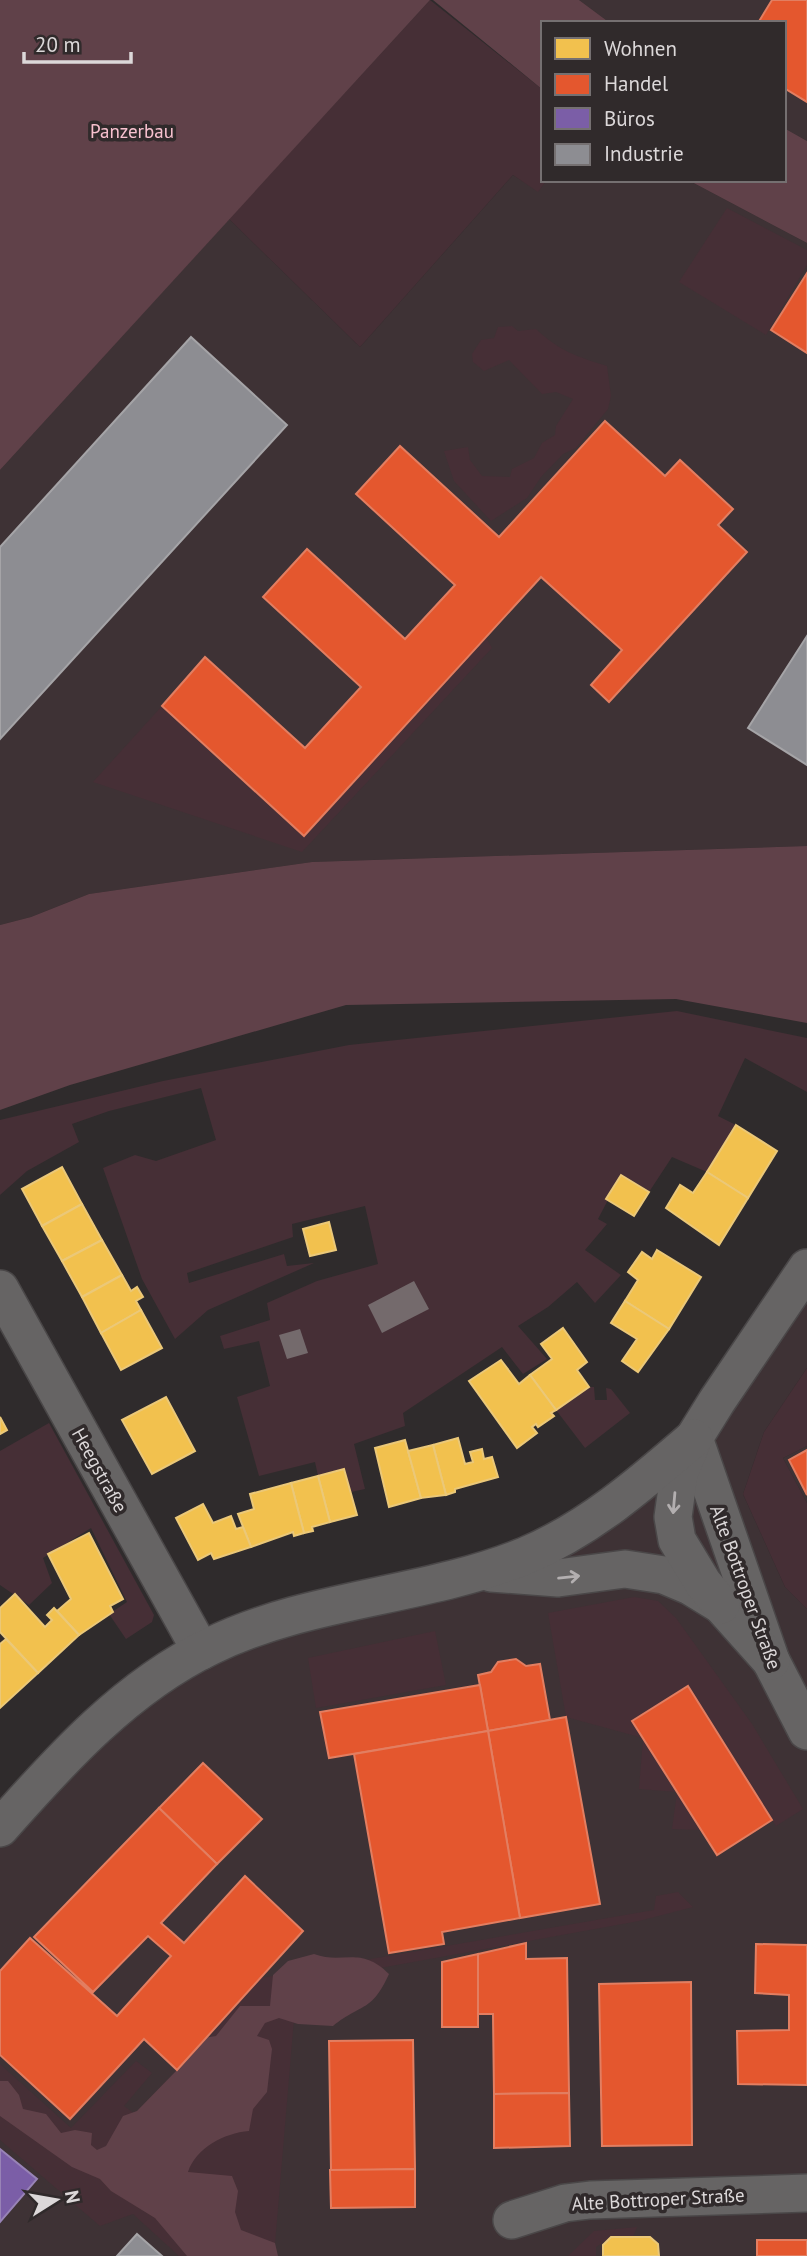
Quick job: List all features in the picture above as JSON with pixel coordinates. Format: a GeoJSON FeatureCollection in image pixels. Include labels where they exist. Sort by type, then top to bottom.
{"type":"FeatureCollection","features":[{"type":"Feature","properties":{"kind":"street","name":"Alte Bottroper Straße"},"geometry":{"type":"LineString","coordinates":[[721,1605],[687,1559],[675,1530],[676,1489],[683,1459],[694,1438],[807,1268]]}},
{"type":"Feature","properties":{"kind":"street","name":"Heegstraße"},"geometry":{"type":"LineString","coordinates":[[0,1289],[201,1651]]}},
{"type":"Feature","properties":{"kind":"street","name":"Alte Bottroper Straße"},"geometry":{"type":"LineString","coordinates":[[694,1438],[771,1661],[802,1712]]}},
{"type":"Feature","properties":{"kind":"street"},"geometry":{"type":"LineString","coordinates":[[0,1828],[63,1759],[110,1715],[167,1671],[201,1651],[268,1623],[477,1572],[524,1556],[572,1532],[644,1480],[694,1438]]}},
{"type":"Feature","properties":{"kind":"street"},"geometry":{"type":"LineString","coordinates":[[477,1572],[558,1578],[617,1570],[639,1570],[684,1583],[721,1605],[771,1661]]}},
{"type":"Feature","properties":{"kind":"street","name":"Alte Bottroper Straße"},"geometry":{"type":"LineString","coordinates":[[512,2220],[565,2203],[590,2200],[807,2193]]}},
{"type":"Feature","properties":{"kind":"shaded area"},"geometry":{"type":"Polygon","coordinates":[[[430,0],[541,88],[541,182],[546,182],[538,192],[513,175],[360,347],[229,219],[430,0]]]}},
{"type":"Feature","properties":{"kind":"shaded area"},"geometry":{"type":"Polygon","coordinates":[[[579,0],[807,0],[807,141],[786,129],[786,21],[607,21],[579,0]]]}},
{"type":"Feature","properties":{"kind":"shaded area"},"geometry":{"type":"Polygon","coordinates":[[[513,175],[538,191],[545,182],[692,182],[807,243],[807,846],[312,862],[89,894],[31,917],[0,925],[0,470],[229,219],[360,347],[513,175]]]}},
{"type":"Feature","properties":{"kind":"shaded area"},"geometry":{"type":"Polygon","coordinates":[[[727,208],[807,250],[807,265],[766,335],[679,282],[727,208]]]}},
{"type":"Feature","properties":{"kind":"shaded area"},"geometry":{"type":"Polygon","coordinates":[[[512,326],[518,331],[536,329],[569,352],[607,366],[611,396],[608,409],[576,448],[563,454],[541,477],[527,498],[491,521],[454,481],[444,451],[468,447],[470,460],[482,476],[510,477],[512,469],[534,458],[542,443],[555,435],[556,426],[573,399],[556,392],[542,394],[509,360],[484,371],[473,362],[472,354],[481,340],[494,338],[498,327],[512,326]]]}},
{"type":"Feature","properties":{"kind":"shaded area"},"geometry":{"type":"Polygon","coordinates":[[[486,637],[492,648],[302,852],[93,782],[162,706],[304,836],[486,637]]]}},
{"type":"Feature","properties":{"kind":"shaded area"},"geometry":{"type":"Polygon","coordinates":[[[677,1011],[807,1038],[807,1092],[745,1058],[718,1116],[736,1125],[707,1172],[672,1157],[649,1192],[621,1175],[598,1219],[607,1224],[585,1250],[621,1275],[595,1303],[577,1282],[548,1307],[518,1326],[547,1359],[523,1374],[502,1347],[403,1413],[405,1426],[354,1444],[365,1489],[351,1492],[344,1469],[318,1476],[315,1462],[259,1476],[237,1397],[270,1386],[259,1341],[224,1349],[220,1336],[270,1320],[267,1303],[317,1281],[378,1264],[365,1206],[292,1224],[293,1237],[187,1273],[189,1283],[284,1254],[287,1266],[314,1263],[208,1310],[175,1339],[142,1279],[103,1168],[135,1155],[156,1161],[216,1140],[201,1088],[109,1111],[72,1124],[79,1142],[27,1171],[0,1195],[0,1120],[163,1081],[349,1045],[677,1011]]]}},
{"type":"Feature","properties":{"kind":"shaded area"},"geometry":{"type":"Polygon","coordinates":[[[807,1268],[807,1368],[764,1432],[743,1494],[785,1587],[807,1609],[807,2256],[0,2256],[0,1828],[174,1666],[466,1575],[644,1480],[807,1268]]]}},
{"type":"Feature","properties":{"kind":"shaded area"},"geometry":{"type":"Polygon","coordinates":[[[807,1368],[807,1446],[783,1458],[807,1503],[807,1609],[785,1587],[743,1494],[764,1432],[807,1368]]]}},
{"type":"Feature","properties":{"kind":"shaded area"},"geometry":{"type":"Polygon","coordinates":[[[589,1387],[594,1387],[595,1400],[607,1400],[606,1388],[611,1389],[630,1413],[585,1448],[556,1410],[589,1387]]]}},
{"type":"Feature","properties":{"kind":"shaded area"},"geometry":{"type":"Polygon","coordinates":[[[49,1423],[154,1615],[152,1622],[126,1639],[109,1614],[127,1602],[91,1528],[43,1558],[52,1583],[29,1605],[0,1585],[0,1451],[49,1423]]]}},
{"type":"Feature","properties":{"kind":"shaded area"},"geometry":{"type":"Polygon","coordinates":[[[807,1446],[807,1503],[783,1458],[807,1446]]]}},
{"type":"Feature","properties":{"kind":"shaded area"},"geometry":{"type":"Polygon","coordinates":[[[634,1597],[658,1601],[676,1618],[752,1724],[803,1809],[776,1826],[772,1820],[717,1855],[701,1830],[672,1829],[677,1792],[639,1789],[643,1738],[566,1717],[548,1613],[634,1597]]]}},
{"type":"Feature","properties":{"kind":"shaded area"},"geometry":{"type":"Polygon","coordinates":[[[435,1631],[446,1685],[316,1708],[308,1658],[435,1631]]]}},
{"type":"Feature","properties":{"kind":"shaded area"},"geometry":{"type":"Polygon","coordinates":[[[678,1892],[693,1907],[639,1921],[297,1983],[274,2256],[179,2256],[133,2214],[100,2226],[0,2140],[0,2064],[71,2128],[136,2061],[152,2073],[124,2106],[139,2117],[261,1978],[654,1910],[656,1896],[678,1892]]]}},
{"type":"Feature","properties":{"kind":"shaded area"},"geometry":{"type":"Polygon","coordinates":[[[637,2227],[633,2237],[611,2237],[596,2247],[596,2256],[568,2256],[594,2231],[637,2227]]]}},
{"type":"Feature","properties":{"kind":"green space","name":"Panzerbau"},"geometry":{"type":"Polygon","coordinates":[[[0,0],[430,0],[0,470],[0,0]]]}},
{"type":"Feature","properties":{"kind":"green space"},"geometry":{"type":"Polygon","coordinates":[[[433,0],[579,0],[607,21],[541,21],[541,88],[433,0]]]}},
{"type":"Feature","properties":{"kind":"green space"},"geometry":{"type":"Polygon","coordinates":[[[786,129],[807,141],[807,243],[692,182],[786,182],[786,129]]]}},
{"type":"Feature","properties":{"kind":"green space"},"geometry":{"type":"Polygon","coordinates":[[[807,846],[807,1023],[676,999],[346,1005],[70,1085],[0,1110],[0,925],[31,917],[89,894],[312,862],[807,846]]]}},
{"type":"Feature","properties":{"kind":"green space"},"geometry":{"type":"Polygon","coordinates":[[[314,1954],[369,1960],[389,1974],[371,2001],[333,2026],[298,2024],[279,2018],[265,2023],[257,2036],[269,2040],[272,2049],[267,2092],[253,2109],[249,2131],[212,2143],[197,2156],[188,2172],[232,2176],[238,2191],[235,2212],[241,2230],[275,2243],[278,2256],[187,2256],[155,2218],[111,2191],[100,2179],[72,2167],[0,2116],[0,2081],[8,2081],[19,2095],[23,2109],[46,2114],[61,2133],[75,2130],[92,2133],[91,2145],[97,2150],[106,2146],[123,2116],[137,2111],[177,2070],[181,2053],[197,2039],[216,2036],[240,2006],[270,2006],[273,1975],[288,1961],[314,1954]]]}},
{"type":"Feature","properties":{"kind":"building: Wohnen"},"geometry":{"type":"Polygon","coordinates":[[[736,1125],[777,1151],[748,1198],[707,1172],[736,1125]]]}},
{"type":"Feature","properties":{"kind":"building: Wohnen"},"geometry":{"type":"Polygon","coordinates":[[[62,1167],[82,1204],[42,1226],[22,1189],[62,1167]]]}},
{"type":"Feature","properties":{"kind":"building: Wohnen"},"geometry":{"type":"Polygon","coordinates":[[[707,1172],[748,1198],[719,1245],[666,1208],[680,1185],[693,1193],[707,1172]]]}},
{"type":"Feature","properties":{"kind":"building: Wohnen"},"geometry":{"type":"Polygon","coordinates":[[[621,1175],[649,1192],[634,1216],[606,1199],[621,1175]]]}},
{"type":"Feature","properties":{"kind":"building: Wohnen"},"geometry":{"type":"Polygon","coordinates":[[[82,1204],[102,1240],[62,1261],[42,1226],[82,1204]]]}},
{"type":"Feature","properties":{"kind":"building: Wohnen"},"geometry":{"type":"Polygon","coordinates":[[[329,1222],[336,1250],[310,1256],[303,1229],[329,1222]]]}},
{"type":"Feature","properties":{"kind":"building: Wohnen"},"geometry":{"type":"Polygon","coordinates":[[[102,1240],[122,1275],[82,1297],[62,1261],[102,1240]]]}},
{"type":"Feature","properties":{"kind":"building: Wohnen"},"geometry":{"type":"Polygon","coordinates":[[[657,1250],[701,1277],[669,1329],[625,1301],[638,1280],[628,1272],[642,1252],[652,1259],[657,1250]]]}},
{"type":"Feature","properties":{"kind":"building: Wohnen"},"geometry":{"type":"Polygon","coordinates":[[[122,1275],[131,1291],[137,1287],[143,1297],[136,1301],[141,1310],[101,1333],[82,1297],[122,1275]]]}},
{"type":"Feature","properties":{"kind":"building: Wohnen"},"geometry":{"type":"Polygon","coordinates":[[[625,1301],[669,1329],[638,1372],[622,1361],[637,1339],[611,1323],[625,1301]]]}},
{"type":"Feature","properties":{"kind":"building: Wohnen"},"geometry":{"type":"Polygon","coordinates":[[[141,1310],[162,1348],[121,1370],[101,1333],[141,1310]]]}},
{"type":"Feature","properties":{"kind":"building: Wohnen"},"geometry":{"type":"Polygon","coordinates":[[[563,1328],[587,1362],[577,1370],[589,1387],[556,1410],[530,1375],[552,1359],[541,1344],[563,1328]]]}},
{"type":"Feature","properties":{"kind":"building: Wohnen"},"geometry":{"type":"Polygon","coordinates":[[[501,1360],[519,1384],[530,1375],[556,1410],[551,1413],[554,1416],[538,1427],[536,1424],[532,1427],[537,1433],[517,1448],[469,1381],[501,1360]]]}},
{"type":"Feature","properties":{"kind":"building: Wohnen"},"geometry":{"type":"Polygon","coordinates":[[[166,1397],[195,1451],[152,1474],[122,1420],[166,1397]]]}},
{"type":"Feature","properties":{"kind":"building: Wohnen"},"geometry":{"type":"Polygon","coordinates":[[[0,1417],[7,1430],[0,1434],[0,1417]]]}},
{"type":"Feature","properties":{"kind":"building: Wohnen"},"geometry":{"type":"Polygon","coordinates":[[[458,1438],[465,1464],[473,1462],[470,1452],[482,1449],[484,1459],[492,1457],[498,1477],[455,1489],[455,1492],[446,1495],[433,1445],[458,1438]]]}},
{"type":"Feature","properties":{"kind":"building: Wohnen"},"geometry":{"type":"Polygon","coordinates":[[[405,1440],[421,1498],[389,1507],[375,1448],[405,1440]]]}},
{"type":"Feature","properties":{"kind":"building: Wohnen"},"geometry":{"type":"Polygon","coordinates":[[[433,1445],[446,1495],[421,1498],[408,1451],[433,1445]]]}},
{"type":"Feature","properties":{"kind":"building: Wohnen"},"geometry":{"type":"Polygon","coordinates":[[[344,1469],[357,1515],[330,1522],[318,1476],[344,1469]]]}},
{"type":"Feature","properties":{"kind":"building: Wohnen"},"geometry":{"type":"Polygon","coordinates":[[[318,1476],[330,1522],[312,1527],[313,1531],[304,1533],[291,1483],[318,1476]]]}},
{"type":"Feature","properties":{"kind":"building: Wohnen"},"geometry":{"type":"Polygon","coordinates":[[[291,1483],[304,1533],[294,1536],[293,1532],[251,1547],[238,1514],[254,1509],[250,1494],[291,1483]]]}},
{"type":"Feature","properties":{"kind":"building: Wohnen"},"geometry":{"type":"Polygon","coordinates":[[[203,1504],[213,1523],[231,1516],[236,1529],[243,1527],[251,1547],[214,1559],[211,1553],[198,1560],[176,1518],[203,1504]]]}},
{"type":"Feature","properties":{"kind":"building: Wohnen"},"geometry":{"type":"Polygon","coordinates":[[[89,1533],[123,1599],[110,1606],[113,1612],[79,1635],[57,1611],[71,1599],[48,1554],[89,1533]]]}},
{"type":"Feature","properties":{"kind":"building: Wohnen"},"geometry":{"type":"Polygon","coordinates":[[[15,1594],[45,1627],[52,1620],[47,1615],[54,1608],[79,1635],[38,1673],[0,1632],[0,1608],[15,1594]]]}},
{"type":"Feature","properties":{"kind":"building: Wohnen"},"geometry":{"type":"Polygon","coordinates":[[[6,1639],[38,1673],[0,1708],[0,1644],[6,1639]]]}},
{"type":"Feature","properties":{"kind":"building: Wohnen"},"geometry":{"type":"Polygon","coordinates":[[[611,2237],[650,2237],[658,2244],[659,2256],[603,2256],[603,2245],[611,2237]]]}},
{"type":"Feature","properties":{"kind":"building: Handel"},"geometry":{"type":"Polygon","coordinates":[[[772,0],[807,0],[807,102],[786,89],[786,21],[759,21],[772,0]]]}},
{"type":"Feature","properties":{"kind":"building: Handel"},"geometry":{"type":"Polygon","coordinates":[[[807,273],[807,353],[771,330],[807,273]]]}},
{"type":"Feature","properties":{"kind":"building: Handel"},"geometry":{"type":"Polygon","coordinates":[[[605,421],[665,476],[680,460],[733,509],[718,525],[747,552],[609,702],[591,685],[622,650],[541,577],[304,836],[162,706],[205,657],[305,748],[361,687],[263,597],[307,549],[405,639],[455,585],[356,494],[400,446],[499,537],[605,421]]]}},
{"type":"Feature","properties":{"kind":"building: Handel"},"geometry":{"type":"Polygon","coordinates":[[[807,1450],[807,1495],[789,1460],[807,1450]]]}},
{"type":"Feature","properties":{"kind":"building: Handel"},"geometry":{"type":"Polygon","coordinates":[[[516,1659],[526,1666],[540,1664],[550,1720],[488,1731],[478,1675],[491,1672],[498,1662],[516,1659]]]}},
{"type":"Feature","properties":{"kind":"building: Handel"},"geometry":{"type":"Polygon","coordinates":[[[480,1685],[488,1731],[329,1758],[320,1712],[480,1685]]]}},
{"type":"Feature","properties":{"kind":"building: Handel"},"geometry":{"type":"Polygon","coordinates":[[[688,1686],[772,1820],[717,1855],[632,1721],[688,1686]]]}},
{"type":"Feature","properties":{"kind":"building: Handel"},"geometry":{"type":"Polygon","coordinates":[[[566,1717],[600,1904],[520,1918],[488,1731],[566,1717]]]}},
{"type":"Feature","properties":{"kind":"building: Handel"},"geometry":{"type":"Polygon","coordinates":[[[488,1731],[520,1918],[442,1932],[444,1944],[389,1953],[354,1754],[488,1731]]]}},
{"type":"Feature","properties":{"kind":"building: Handel"},"geometry":{"type":"Polygon","coordinates":[[[203,1763],[262,1819],[217,1864],[159,1808],[203,1763]]]}},
{"type":"Feature","properties":{"kind":"building: Handel"},"geometry":{"type":"Polygon","coordinates":[[[159,1808],[217,1864],[161,1923],[184,1943],[245,1876],[303,1931],[177,2070],[144,2039],[70,2119],[0,2055],[0,1971],[30,1938],[117,2016],[171,1956],[148,1936],[93,1992],[34,1937],[159,1808]]]}},
{"type":"Feature","properties":{"kind":"building: Handel"},"geometry":{"type":"Polygon","coordinates":[[[526,1943],[526,1959],[567,1958],[569,2093],[494,2094],[493,2014],[478,2014],[478,1954],[526,1943]]]}},
{"type":"Feature","properties":{"kind":"building: Handel"},"geometry":{"type":"Polygon","coordinates":[[[756,1944],[807,1945],[807,2085],[738,2084],[737,2031],[789,2030],[789,1995],[755,1993],[756,1944]]]}},
{"type":"Feature","properties":{"kind":"building: Handel"},"geometry":{"type":"Polygon","coordinates":[[[478,1954],[478,2027],[442,2027],[442,1962],[478,1954]]]}},
{"type":"Feature","properties":{"kind":"building: Handel"},"geometry":{"type":"Polygon","coordinates":[[[691,1982],[692,2145],[602,2146],[599,1984],[691,1982]]]}},
{"type":"Feature","properties":{"kind":"building: Handel"},"geometry":{"type":"Polygon","coordinates":[[[413,2040],[415,2169],[331,2171],[329,2041],[413,2040]]]}},
{"type":"Feature","properties":{"kind":"building: Handel"},"geometry":{"type":"Polygon","coordinates":[[[569,2093],[570,2146],[494,2148],[494,2094],[569,2093]]]}},
{"type":"Feature","properties":{"kind":"building: Handel"},"geometry":{"type":"Polygon","coordinates":[[[415,2169],[415,2207],[331,2208],[330,2170],[415,2169]]]}},
{"type":"Feature","properties":{"kind":"building: Handel"},"geometry":{"type":"Polygon","coordinates":[[[757,2240],[807,2240],[807,2256],[757,2256],[757,2240]]]}},
{"type":"Feature","properties":{"kind":"building: Büros"},"geometry":{"type":"Polygon","coordinates":[[[0,2149],[37,2179],[0,2222],[0,2149]]]}},
{"type":"Feature","properties":{"kind":"building: Industrie"},"geometry":{"type":"Polygon","coordinates":[[[191,337],[287,425],[0,739],[0,547],[191,337]]]}},
{"type":"Feature","properties":{"kind":"building: Industrie"},"geometry":{"type":"Polygon","coordinates":[[[807,636],[807,765],[748,728],[807,636]]]}},
{"type":"Feature","properties":{"kind":"building: Industrie"},"geometry":{"type":"Polygon","coordinates":[[[137,2234],[162,2256],[117,2256],[137,2234]]]}},
{"type":"Feature","properties":{"kind":"building: Sonstige"},"geometry":{"type":"Polygon","coordinates":[[[414,1281],[429,1309],[382,1333],[368,1305],[414,1281]]]}},
{"type":"Feature","properties":{"kind":"building: Sonstige"},"geometry":{"type":"Polygon","coordinates":[[[300,1329],[308,1353],[287,1359],[279,1335],[300,1329]]]}}]}
